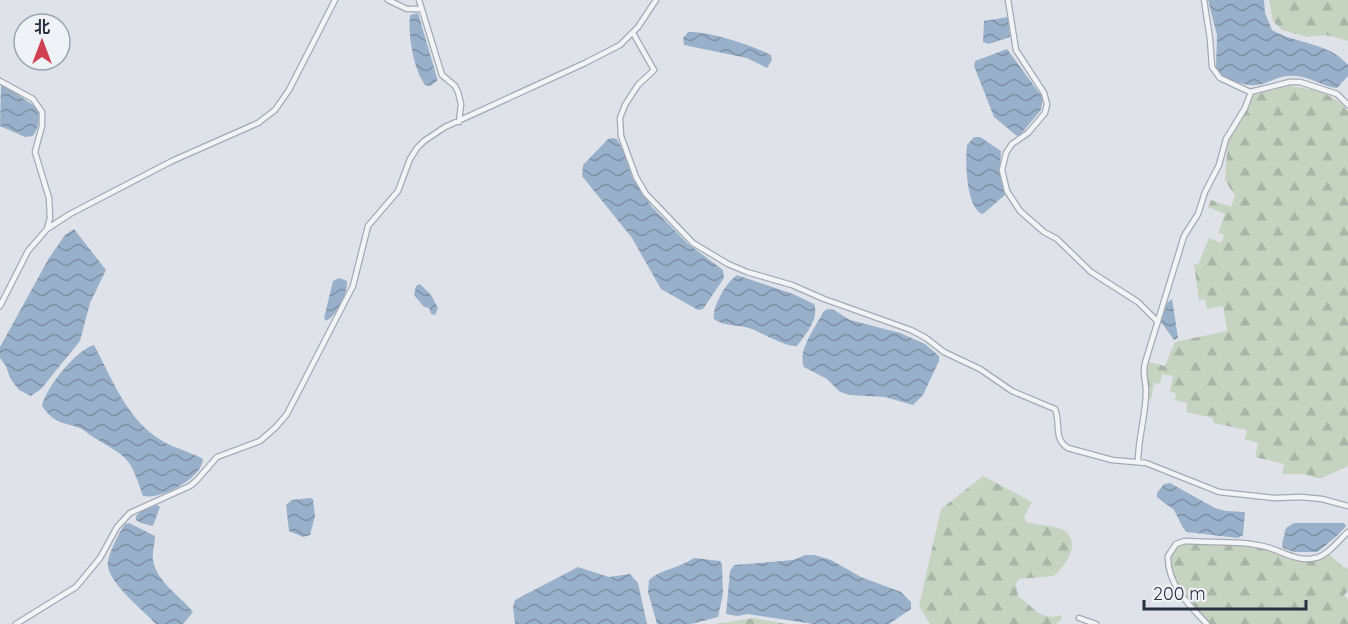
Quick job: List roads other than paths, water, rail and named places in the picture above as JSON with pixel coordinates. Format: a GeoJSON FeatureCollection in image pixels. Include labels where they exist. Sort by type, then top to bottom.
{"type":"FeatureCollection","features":[{"type":"Feature","properties":{"kind":"street"},"geometry":{"type":"LineString","coordinates":[[0,306],[28,251],[47,229],[70,214],[172,161],[258,123],[270,114],[289,90],[335,0]]}},
{"type":"Feature","properties":{"kind":"street"},"geometry":{"type":"LineString","coordinates":[[388,0],[400,7],[421,9]]}},
{"type":"Feature","properties":{"kind":"street"},"geometry":{"type":"LineString","coordinates":[[419,0],[442,75],[455,86],[458,92],[461,104],[459,122]]}},
{"type":"Feature","properties":{"kind":"street"},"geometry":{"type":"LineString","coordinates":[[16,624],[76,587],[100,558],[117,527],[130,513],[190,486],[217,457],[260,441],[280,423],[302,387],[348,297],[356,277],[368,226],[398,191],[410,159],[417,148],[430,137],[459,122],[620,45],[633,33],[656,0]]}},
{"type":"Feature","properties":{"kind":"street"},"geometry":{"type":"LineString","coordinates":[[1008,0],[1016,50],[1044,93],[1047,104],[1045,114],[1028,134],[1012,144],[1006,153],[1002,171],[1007,191],[1020,211],[1044,232],[1057,239],[1091,272],[1138,302],[1158,322]]}},
{"type":"Feature","properties":{"kind":"street"},"geometry":{"type":"LineString","coordinates":[[1204,0],[1213,71],[1220,78],[1251,92],[1290,82],[1300,82],[1337,94],[1348,105]]}},
{"type":"Feature","properties":{"kind":"street"},"geometry":{"type":"LineString","coordinates":[[633,33],[654,70],[638,85],[625,105],[620,118],[621,136],[636,177],[646,194],[693,243],[728,264],[747,272],[792,285],[923,336],[944,352],[980,369],[1012,391],[1055,409],[1058,437],[1068,448],[1112,460],[1146,463],[1220,492],[1274,498],[1322,499],[1348,506]]}},
{"type":"Feature","properties":{"kind":"street"},"geometry":{"type":"LineString","coordinates":[[0,81],[33,99],[42,112],[42,126],[35,152],[49,198],[50,218],[47,229]]}},
{"type":"Feature","properties":{"kind":"street"},"geometry":{"type":"LineString","coordinates":[[1138,462],[1138,445],[1145,408],[1146,389],[1143,368],[1184,236],[1198,214],[1205,192],[1219,165],[1226,139],[1245,108],[1251,92]]}},
{"type":"Feature","properties":{"kind":"street"},"geometry":{"type":"LineString","coordinates":[[1207,624],[1173,583],[1168,556],[1176,544],[1185,541],[1247,543],[1269,548],[1293,558],[1312,559],[1321,557],[1348,532]]}},
{"type":"Feature","properties":{"kind":"street"},"geometry":{"type":"LineString","coordinates":[[1079,618],[1096,624]]}},
{"type":"Feature","properties":{"kind":"water"},"geometry":{"type":"Polygon","coordinates":[[[1208,0],[1264,0],[1265,13],[1272,30],[1340,57],[1348,65],[1348,76],[1337,88],[1297,76],[1280,77],[1254,85],[1225,77],[1216,67],[1217,35],[1208,0]]]}},
{"type":"Feature","properties":{"kind":"water"},"geometry":{"type":"Polygon","coordinates":[[[418,13],[437,78],[437,81],[430,86],[425,85],[421,78],[412,51],[410,15],[418,13]]]}},
{"type":"Feature","properties":{"kind":"water"},"geometry":{"type":"Polygon","coordinates":[[[1008,17],[1010,37],[989,44],[983,42],[984,21],[1008,17]]]}},
{"type":"Feature","properties":{"kind":"water"},"geometry":{"type":"Polygon","coordinates":[[[688,32],[718,36],[742,43],[771,55],[772,60],[767,68],[747,58],[684,45],[683,38],[688,32]]]}},
{"type":"Feature","properties":{"kind":"water"},"geometry":{"type":"Polygon","coordinates":[[[1007,49],[1043,98],[1041,110],[1017,136],[994,117],[974,66],[975,61],[1007,49]]]}},
{"type":"Feature","properties":{"kind":"water"},"geometry":{"type":"Polygon","coordinates":[[[1,86],[5,86],[36,107],[39,122],[33,136],[25,137],[0,126],[1,86]]]}},
{"type":"Feature","properties":{"kind":"water"},"geometry":{"type":"Polygon","coordinates":[[[974,137],[980,137],[1001,151],[1000,168],[1005,195],[983,214],[977,211],[973,204],[968,184],[967,145],[974,137]]]}},
{"type":"Feature","properties":{"kind":"water"},"geometry":{"type":"Polygon","coordinates":[[[608,139],[617,139],[626,156],[632,177],[652,207],[687,243],[723,270],[724,278],[703,309],[698,310],[661,289],[632,238],[582,176],[583,165],[608,139]]]}},
{"type":"Feature","properties":{"kind":"water"},"geometry":{"type":"Polygon","coordinates":[[[74,229],[106,270],[90,303],[80,341],[41,389],[31,396],[19,390],[10,378],[0,358],[0,347],[49,258],[65,235],[74,229]]]}},
{"type":"Feature","properties":{"kind":"water"},"geometry":{"type":"Polygon","coordinates":[[[737,275],[793,294],[814,304],[813,321],[797,346],[782,343],[752,329],[722,323],[714,319],[715,308],[721,295],[728,283],[737,275]]]}},
{"type":"Feature","properties":{"kind":"water"},"geometry":{"type":"Polygon","coordinates":[[[339,278],[347,281],[346,292],[338,309],[326,321],[324,318],[333,281],[339,278]]]}},
{"type":"Feature","properties":{"kind":"water"},"geometry":{"type":"Polygon","coordinates":[[[420,284],[431,295],[438,308],[435,315],[431,314],[429,308],[424,307],[414,295],[416,286],[420,284]]]}},
{"type":"Feature","properties":{"kind":"water"},"geometry":{"type":"Polygon","coordinates":[[[1172,299],[1178,338],[1174,340],[1161,322],[1167,303],[1172,299]]]}},
{"type":"Feature","properties":{"kind":"water"},"geometry":{"type":"Polygon","coordinates":[[[827,309],[834,310],[850,320],[900,333],[925,344],[939,356],[939,361],[923,395],[913,405],[885,397],[850,395],[840,392],[827,379],[804,367],[805,346],[823,312],[827,309]]]}},
{"type":"Feature","properties":{"kind":"water"},"geometry":{"type":"Polygon","coordinates":[[[94,345],[122,399],[140,423],[164,442],[203,459],[196,474],[188,481],[159,495],[143,496],[131,465],[126,459],[82,429],[53,418],[42,406],[49,389],[63,370],[79,354],[94,345]]]}},
{"type":"Feature","properties":{"kind":"water"},"geometry":{"type":"Polygon","coordinates":[[[1170,483],[1215,508],[1245,512],[1243,535],[1238,538],[1187,532],[1174,510],[1157,497],[1157,493],[1164,484],[1170,483]]]}},
{"type":"Feature","properties":{"kind":"water"},"geometry":{"type":"Polygon","coordinates":[[[313,499],[315,516],[310,535],[303,537],[289,531],[286,505],[292,500],[313,499]]]}},
{"type":"Feature","properties":{"kind":"water"},"geometry":{"type":"Polygon","coordinates":[[[157,505],[160,507],[153,526],[136,520],[136,516],[141,511],[157,505]]]}},
{"type":"Feature","properties":{"kind":"water"},"geometry":{"type":"Polygon","coordinates":[[[129,523],[155,536],[153,560],[155,568],[164,582],[193,612],[183,624],[156,624],[121,590],[110,574],[108,563],[111,551],[125,524],[129,523]]]}},
{"type":"Feature","properties":{"kind":"water"},"geometry":{"type":"Polygon","coordinates":[[[1294,523],[1344,523],[1346,526],[1317,552],[1294,552],[1283,548],[1282,544],[1286,528],[1294,523]]]}},
{"type":"Feature","properties":{"kind":"water"},"geometry":{"type":"Polygon","coordinates":[[[805,555],[815,555],[831,560],[861,577],[901,592],[911,602],[911,609],[889,624],[813,624],[747,614],[737,616],[726,614],[730,571],[734,565],[793,560],[805,555]]]}},
{"type":"Feature","properties":{"kind":"water"},"geometry":{"type":"Polygon","coordinates":[[[694,558],[720,561],[722,564],[723,594],[718,617],[691,624],[657,624],[648,592],[649,580],[659,573],[694,558]]]}},
{"type":"Feature","properties":{"kind":"water"},"geometry":{"type":"Polygon","coordinates":[[[578,567],[609,577],[630,574],[638,583],[647,624],[515,624],[513,607],[515,600],[578,567]]]}}]}
